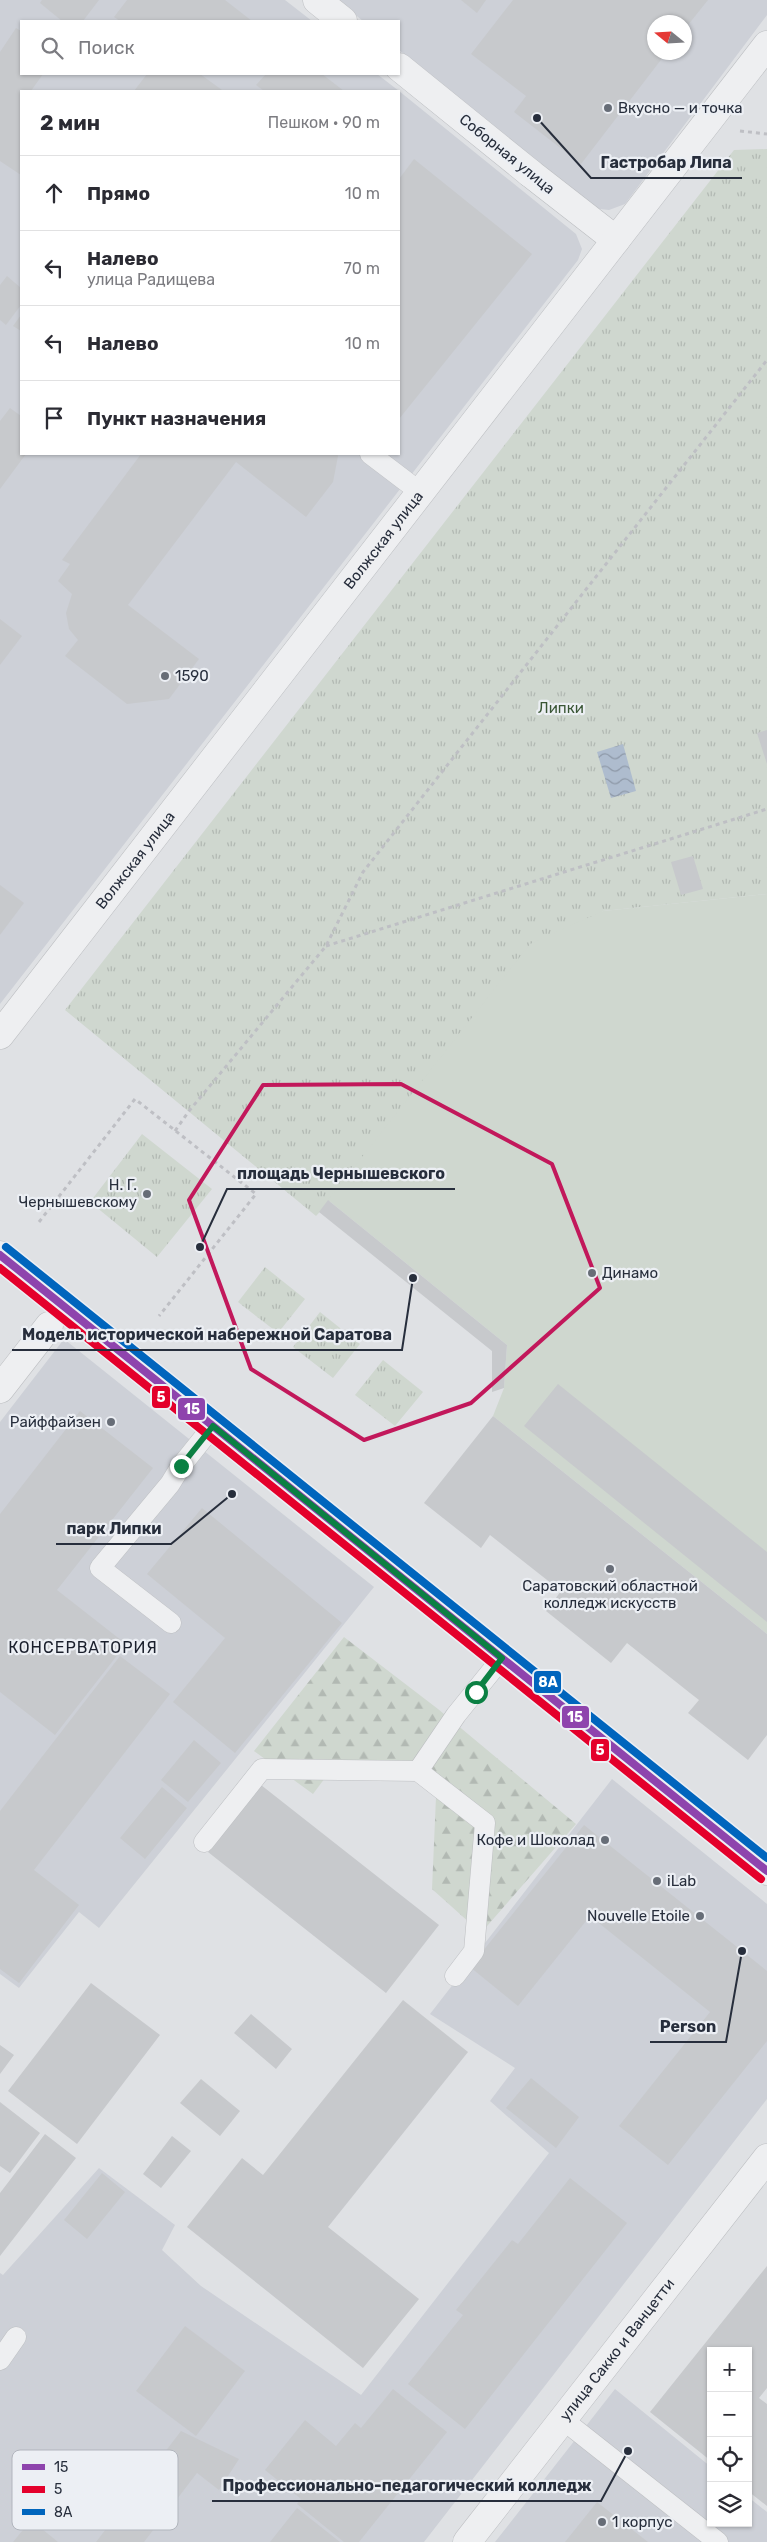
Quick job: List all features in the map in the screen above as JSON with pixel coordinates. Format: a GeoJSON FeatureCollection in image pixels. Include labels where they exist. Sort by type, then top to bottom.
{"type":"FeatureCollection","features":[{"type":"Feature","properties":{"kind":"street"},"geometry":{"type":"LineString","coordinates":[[317,0],[342,20]]}},
{"type":"Feature","properties":{"kind":"street","name":"Волжская улица"},"geometry":{"type":"LineString","coordinates":[[0,1035],[767,45]]}},
{"type":"Feature","properties":{"kind":"street","name":"Соборная улица"},"geometry":{"type":"LineString","coordinates":[[400,68],[616,240]]}},
{"type":"Feature","properties":{"kind":"street"},"geometry":{"type":"LineString","coordinates":[[0,1255],[767,1871]]}},
{"type":"Feature","properties":{"kind":"street"},"geometry":{"type":"LineString","coordinates":[[0,1389],[49,1326]]}},
{"type":"Feature","properties":{"kind":"street","name":"улица Сакко и Ванцетти"},"geometry":{"type":"LineString","coordinates":[[466,2542],[767,2158]]}},
{"type":"Feature","properties":{"kind":"lane"},"geometry":{"type":"LineString","coordinates":[[371,455],[420,492]]}},
{"type":"Feature","properties":{"kind":"lane"},"geometry":{"type":"LineString","coordinates":[[171,1623],[100,1568],[170,1484],[181,1466],[213,1426]]}},
{"type":"Feature","properties":{"kind":"lane"},"geometry":{"type":"LineString","coordinates":[[418,1771],[456,1715],[502,1658]]}},
{"type":"Feature","properties":{"kind":"lane"},"geometry":{"type":"LineString","coordinates":[[204,1842],[262,1769],[418,1771],[485,1823],[474,1951],[455,1976]]}},
{"type":"Feature","properties":{"kind":"lane"},"geometry":{"type":"LineString","coordinates":[[0,2360],[16,2337]]}},
{"type":"Feature","properties":{"kind":"lane"},"geometry":{"type":"LineString","coordinates":[[562,2420],[718,2542]]}},
{"type":"Feature","properties":{"kind":"path"},"geometry":{"type":"LineString","coordinates":[[735,131],[767,134]]}},
{"type":"Feature","properties":{"kind":"path"},"geometry":{"type":"LineString","coordinates":[[175,1131],[326,946],[363,872],[767,360]]}},
{"type":"Feature","properties":{"kind":"path"},"geometry":{"type":"LineString","coordinates":[[326,946],[767,809]]}},
{"type":"Feature","properties":{"kind":"path"},"geometry":{"type":"LineString","coordinates":[[39,1222],[135,1099],[256,1194],[160,1316]]}},
{"type":"Feature","properties":{"kind":"highlighted area"},"geometry":{"type":"Polygon","coordinates":[[[401,1084],[552,1164],[600,1288],[471,1403],[364,1440],[251,1369],[189,1200],[263,1085],[401,1084]]]}},
{"type":"Feature","properties":{"kind":"shaded area"},"geometry":{"type":"Polygon","coordinates":[[[0,0],[285,0],[311,20],[20,20],[20,75],[378,75],[398,90],[20,90],[20,455],[400,455],[400,92],[576,234],[582,249],[578,260],[0,1004],[0,0]]]}},
{"type":"Feature","properties":{"kind":"shaded area"},"geometry":{"type":"Polygon","coordinates":[[[337,0],[767,0],[767,15],[625,204],[609,210],[592,208],[400,51],[400,20],[362,20],[337,0]]]}},
{"type":"Feature","properties":{"kind":"shaded area"},"geometry":{"type":"Polygon","coordinates":[[[64,1339],[374,1587],[99,1928],[79,1912],[19,1988],[0,1974],[0,1422],[64,1339]]]}},
{"type":"Feature","properties":{"kind":"shaded area"},"geometry":{"type":"Polygon","coordinates":[[[612,1779],[767,1904],[767,2099],[424,2542],[0,2542],[0,2273],[3,2275],[99,2168],[175,2225],[162,2250],[201,2286],[361,2395],[549,2153],[490,2101],[515,2068],[430,2014],[612,1779]]]}},
{"type":"Feature","properties":{"kind":"shaded area"},"geometry":{"type":"Polygon","coordinates":[[[615,2389],[707,2464],[707,2527],[752,2527],[752,2500],[767,2512],[767,2542],[495,2542],[615,2389]]]}},
{"type":"Feature","properties":{"kind":"green space","name":"Липки"},"geometry":{"type":"Polygon","coordinates":[[[767,149],[767,894],[603,911],[316,1216],[65,1010],[734,150],[767,149]]]}},
{"type":"Feature","properties":{"kind":"green space","name":"Динамо"},"geometry":{"type":"Polygon","coordinates":[[[767,894],[767,1634],[493,1416],[504,1388],[507,1345],[328,1200],[530,944],[603,911],[767,894]]]}},
{"type":"Feature","properties":{"kind":"green space"},"geometry":{"type":"Polygon","coordinates":[[[142,1134],[212,1189],[157,1257],[90,1202],[142,1134]]]}},
{"type":"Feature","properties":{"kind":"green space"},"geometry":{"type":"Polygon","coordinates":[[[265,1267],[305,1299],[278,1333],[238,1302],[265,1267]]]}},
{"type":"Feature","properties":{"kind":"green space"},"geometry":{"type":"Polygon","coordinates":[[[320,1312],[360,1344],[333,1378],[293,1347],[320,1312]]]}},
{"type":"Feature","properties":{"kind":"green space"},"geometry":{"type":"Polygon","coordinates":[[[383,1360],[423,1392],[395,1426],[355,1395],[383,1360]]]}},
{"type":"Feature","properties":{"kind":"green space"},"geometry":{"type":"Polygon","coordinates":[[[344,1637],[438,1709],[576,1824],[481,1933],[432,1889],[436,1797],[398,1761],[337,1762],[313,1794],[254,1751],[344,1637]]]}},
{"type":"Feature","properties":{"kind":"water"},"geometry":{"type":"Polygon","coordinates":[[[623,744],[636,791],[611,798],[597,752],[623,744]]]}},
{"type":"Feature","properties":{"kind":"building"},"geometry":{"type":"Polygon","coordinates":[[[42,0],[99,0],[84,20],[61,20],[40,3],[42,0]]]}},
{"type":"Feature","properties":{"kind":"building"},"geometry":{"type":"Polygon","coordinates":[[[127,0],[225,0],[251,20],[118,20],[114,17],[127,0]]]}},
{"type":"Feature","properties":{"kind":"building"},"geometry":{"type":"Polygon","coordinates":[[[461,0],[486,0],[477,13],[461,0]]]}},
{"type":"Feature","properties":{"kind":"building"},"geometry":{"type":"Polygon","coordinates":[[[513,0],[708,0],[692,20],[692,15],[647,15],[647,60],[661,60],[581,164],[514,112],[526,96],[471,54],[513,0]]]}},
{"type":"Feature","properties":{"kind":"building"},"geometry":{"type":"Polygon","coordinates":[[[16,28],[20,30],[20,75],[42,75],[32,90],[20,90],[20,174],[0,161],[0,52],[16,28]]]}},
{"type":"Feature","properties":{"kind":"building"},"geometry":{"type":"Polygon","coordinates":[[[146,75],[201,75],[222,90],[135,90],[146,75]]]}},
{"type":"Feature","properties":{"kind":"building"},"geometry":{"type":"Polygon","coordinates":[[[265,75],[323,75],[343,90],[263,90],[256,85],[265,75]]]}},
{"type":"Feature","properties":{"kind":"building"},"geometry":{"type":"Polygon","coordinates":[[[414,159],[532,254],[400,418],[400,178],[414,159]]]}},
{"type":"Feature","properties":{"kind":"building"},"geometry":{"type":"Polygon","coordinates":[[[7,276],[20,287],[20,306],[6,325],[0,320],[0,285],[7,276]]]}},
{"type":"Feature","properties":{"kind":"building"},"geometry":{"type":"Polygon","coordinates":[[[20,316],[20,330],[13,326],[20,316]]]}},
{"type":"Feature","properties":{"kind":"building"},"geometry":{"type":"Polygon","coordinates":[[[10,408],[20,415],[20,455],[25,455],[0,489],[0,421],[10,408]]]}},
{"type":"Feature","properties":{"kind":"building"},"geometry":{"type":"Polygon","coordinates":[[[140,455],[338,456],[333,482],[306,517],[236,462],[128,605],[199,659],[169,699],[127,704],[65,656],[78,640],[69,629],[66,613],[72,594],[58,581],[70,564],[62,560],[140,455]]]}},
{"type":"Feature","properties":{"kind":"building"},"geometry":{"type":"Polygon","coordinates":[[[0,619],[22,636],[0,665],[0,619]]]}},
{"type":"Feature","properties":{"kind":"building"},"geometry":{"type":"Polygon","coordinates":[[[767,730],[767,764],[757,733],[767,730]]]}},
{"type":"Feature","properties":{"kind":"building"},"geometry":{"type":"Polygon","coordinates":[[[693,856],[703,889],[681,895],[671,862],[693,856]]]}},
{"type":"Feature","properties":{"kind":"building"},"geometry":{"type":"Polygon","coordinates":[[[0,885],[24,903],[0,935],[0,885]]]}},
{"type":"Feature","properties":{"kind":"building"},"geometry":{"type":"Polygon","coordinates":[[[328,1200],[507,1345],[504,1388],[492,1392],[492,1351],[319,1212],[328,1200]]]}},
{"type":"Feature","properties":{"kind":"building"},"geometry":{"type":"Polygon","coordinates":[[[558,1384],[767,1552],[767,1622],[524,1426],[558,1384]]]}},
{"type":"Feature","properties":{"kind":"building"},"geometry":{"type":"Polygon","coordinates":[[[80,1411],[153,1468],[57,1590],[126,1644],[55,1735],[0,1692],[0,1514],[80,1411]]]}},
{"type":"Feature","properties":{"kind":"building","name":"Саратовский областной колледж искусств"},"geometry":{"type":"Polygon","coordinates":[[[493,1416],[767,1634],[767,1735],[748,1760],[688,1713],[699,1700],[627,1643],[611,1663],[546,1611],[561,1591],[490,1535],[481,1548],[424,1503],[493,1416]]]}},
{"type":"Feature","properties":{"kind":"building"},"geometry":{"type":"Polygon","coordinates":[[[202,1508],[342,1623],[235,1753],[173,1702],[225,1638],[147,1574],[202,1508]]]}},
{"type":"Feature","properties":{"kind":"building"},"geometry":{"type":"Polygon","coordinates":[[[120,1656],[170,1694],[34,1870],[79,1905],[19,1983],[0,1969],[0,1811],[120,1656]]]}},
{"type":"Feature","properties":{"kind":"building"},"geometry":{"type":"Polygon","coordinates":[[[194,1740],[221,1763],[188,1802],[161,1780],[194,1740]]]}},
{"type":"Feature","properties":{"kind":"building"},"geometry":{"type":"Polygon","coordinates":[[[261,1785],[439,1925],[386,1993],[208,1852],[261,1785]]]}},
{"type":"Feature","properties":{"kind":"building"},"geometry":{"type":"Polygon","coordinates":[[[162,1787],[187,1808],[145,1859],[120,1838],[162,1787]]]}},
{"type":"Feature","properties":{"kind":"building"},"geometry":{"type":"Polygon","coordinates":[[[584,1825],[767,1971],[767,2041],[668,2165],[619,2126],[710,2012],[590,1916],[518,2006],[470,1967],[584,1825]]]}},
{"type":"Feature","properties":{"kind":"building"},"geometry":{"type":"Polygon","coordinates":[[[91,1983],[160,2035],[77,2144],[8,2091],[91,1983]]]}},
{"type":"Feature","properties":{"kind":"building"},"geometry":{"type":"Polygon","coordinates":[[[403,2000],[468,2052],[328,2227],[419,2299],[363,2368],[187,2227],[242,2158],[263,2175],[403,2000]]]}},
{"type":"Feature","properties":{"kind":"building"},"geometry":{"type":"Polygon","coordinates":[[[251,2014],[292,2049],[276,2069],[234,2033],[251,2014]]]}},
{"type":"Feature","properties":{"kind":"building"},"geometry":{"type":"Polygon","coordinates":[[[0,2045],[14,2055],[0,2074],[0,2045]]]}},
{"type":"Feature","properties":{"kind":"building"},"geometry":{"type":"Polygon","coordinates":[[[531,2078],[579,2117],[556,2148],[506,2108],[531,2078]]]}},
{"type":"Feature","properties":{"kind":"building"},"geometry":{"type":"Polygon","coordinates":[[[201,2079],[240,2111],[220,2136],[180,2103],[201,2079]]]}},
{"type":"Feature","properties":{"kind":"building"},"geometry":{"type":"Polygon","coordinates":[[[0,2102],[40,2133],[10,2173],[0,2166],[0,2102]]]}},
{"type":"Feature","properties":{"kind":"building"},"geometry":{"type":"Polygon","coordinates":[[[45,2134],[76,2158],[0,2256],[0,2193],[45,2134]]]}},
{"type":"Feature","properties":{"kind":"building"},"geometry":{"type":"Polygon","coordinates":[[[172,2136],[191,2151],[161,2188],[143,2174],[172,2136]]]}},
{"type":"Feature","properties":{"kind":"building"},"geometry":{"type":"Polygon","coordinates":[[[102,2173],[125,2192],[87,2239],[64,2220],[102,2173]]]}},
{"type":"Feature","properties":{"kind":"building"},"geometry":{"type":"Polygon","coordinates":[[[570,2178],[627,2223],[465,2429],[408,2384],[463,2315],[456,2310],[512,2240],[518,2244],[570,2178]]]}},
{"type":"Feature","properties":{"kind":"building"},"geometry":{"type":"Polygon","coordinates":[[[767,2266],[767,2388],[759,2398],[767,2404],[767,2506],[752,2494],[752,2347],[707,2347],[707,2458],[650,2412],[767,2266]]]}},
{"type":"Feature","properties":{"kind":"building"},"geometry":{"type":"Polygon","coordinates":[[[185,2326],[245,2371],[196,2436],[136,2391],[185,2326]]]}},
{"type":"Feature","properties":{"kind":"building"},"geometry":{"type":"Polygon","coordinates":[[[393,2389],[447,2432],[359,2542],[344,2542],[297,2504],[301,2499],[265,2470],[305,2420],[336,2446],[355,2423],[361,2428],[393,2389]]]}},
{"type":"Feature","properties":{"kind":"building"},"geometry":{"type":"Polygon","coordinates":[[[181,2431],[239,2459],[219,2490],[197,2473],[178,2498],[178,2450],[166,2450],[181,2431]]]}},
{"type":"Feature","properties":{"kind":"building","name":"1 корпус"},"geometry":{"type":"Polygon","coordinates":[[[597,2502],[648,2542],[565,2542],[597,2502]]]}},
{"type":"Feature","properties":{"kind":"building"},"geometry":{"type":"Polygon","coordinates":[[[297,2508],[340,2542],[270,2542],[297,2508]]]}},
{"type":"Feature","properties":{"kind":"building"},"geometry":{"type":"Polygon","coordinates":[[[23,2530],[43,2530],[58,2542],[13,2542],[23,2530]]]}},
{"type":"Feature","properties":{"kind":"building"},"geometry":{"type":"Polygon","coordinates":[[[105,2530],[153,2530],[144,2542],[96,2542],[105,2530]]]}},
{"type":"Feature","properties":{"kind":"transit line","name":"8А"},"geometry":{"type":"LineString","coordinates":[[6,1247],[767,1858]]}},
{"type":"Feature","properties":{"kind":"transit line","name":"15"},"geometry":{"type":"LineString","coordinates":[[0,1255],[767,1871]]}},
{"type":"Feature","properties":{"kind":"transit line","name":"5"},"geometry":{"type":"LineString","coordinates":[[0,1268],[761,1879]]}},
{"type":"Feature","properties":{"kind":"place","name":"Вкусно — и точка"},"geometry":{"type":"Point","coordinates":[608,108]}},
{"type":"Feature","properties":{"kind":"place","name":"Гастробар Липа"},"geometry":{"type":"Point","coordinates":[537,118]}},
{"type":"Feature","properties":{"kind":"place","name":"1590"},"geometry":{"type":"Point","coordinates":[165,676]}},
{"type":"Feature","properties":{"kind":"place","name":"Н. Г. Чернышевскому"},"geometry":{"type":"Point","coordinates":[147,1194]}},
{"type":"Feature","properties":{"kind":"place","name":"площадь Чернышевского"},"geometry":{"type":"Point","coordinates":[200,1247]}},
{"type":"Feature","properties":{"kind":"place","name":"Динамо"},"geometry":{"type":"Point","coordinates":[592,1273]}},
{"type":"Feature","properties":{"kind":"place","name":"Модель исторической набережной Саратова"},"geometry":{"type":"Point","coordinates":[413,1278]}},
{"type":"Feature","properties":{"kind":"place","name":"Райффайзен"},"geometry":{"type":"Point","coordinates":[111,1422]}},
{"type":"Feature","properties":{"kind":"place","name":"парк Липки"},"geometry":{"type":"Point","coordinates":[232,1494]}},
{"type":"Feature","properties":{"kind":"place","name":"Саратовский областной колледж искусств"},"geometry":{"type":"Point","coordinates":[610,1569]}},
{"type":"Feature","properties":{"kind":"place","name":"Кофе и Шоколад"},"geometry":{"type":"Point","coordinates":[605,1840]}},
{"type":"Feature","properties":{"kind":"place","name":"iLab"},"geometry":{"type":"Point","coordinates":[657,1881]}},
{"type":"Feature","properties":{"kind":"place","name":"Nouvelle Etoile"},"geometry":{"type":"Point","coordinates":[700,1916]}},
{"type":"Feature","properties":{"kind":"place","name":"Person"},"geometry":{"type":"Point","coordinates":[742,1951]}},
{"type":"Feature","properties":{"kind":"place","name":"Профессионально-педагогический колледж"},"geometry":{"type":"Point","coordinates":[628,2451]}},
{"type":"Feature","properties":{"kind":"place","name":"1 корпус"},"geometry":{"type":"Point","coordinates":[602,2522]}},
{"type":"Feature","properties":{"kind":"district","name":"КОНСЕРВАТОРИЯ"},"geometry":{"type":"Point","coordinates":[83,1647]}},
{"type":"Feature","properties":{"kind":"route"},"geometry":{"type":"LineString","coordinates":[[181,1466],[213,1426],[502,1658],[476,1692]]}}]}
